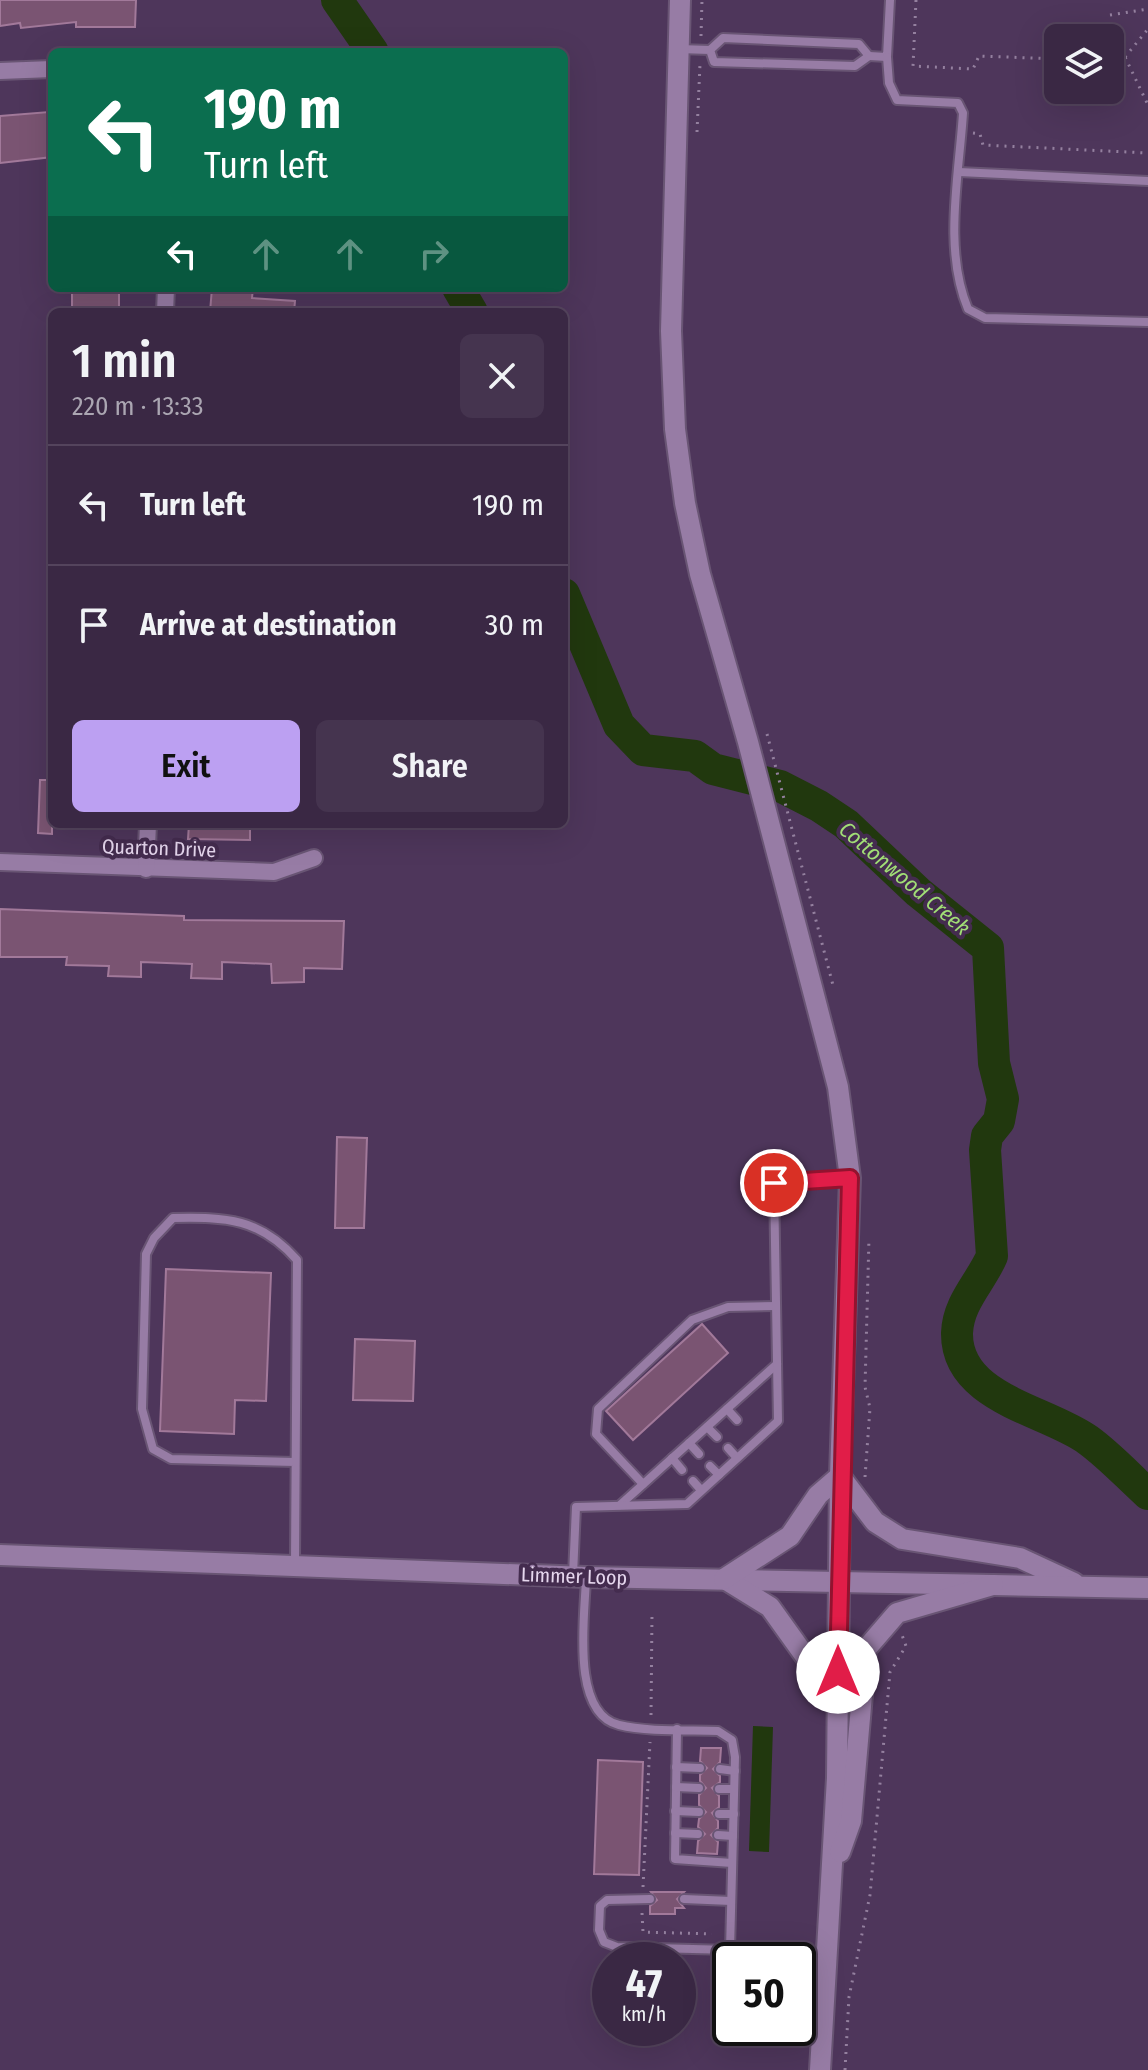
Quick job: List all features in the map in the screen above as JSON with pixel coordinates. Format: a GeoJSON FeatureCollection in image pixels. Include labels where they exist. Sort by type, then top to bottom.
{"type":"FeatureCollection","features":[{"type":"Feature","properties":{"kind":"main road"},"geometry":{"type":"LineString","coordinates":[[680,0],[671,331],[675,429],[700,574],[748,742],[838,1087],[850,1178],[840,1476],[838,1702],[832,1874],[823,1973],[820,2070]]}},
{"type":"Feature","properties":{"kind":"main road"},"geometry":{"type":"LineString","coordinates":[[838,1702],[770,1607],[724,1579],[790,1536],[818,1495],[840,1476]]}},
{"type":"Feature","properties":{"kind":"main road"},"geometry":{"type":"LineString","coordinates":[[840,1476],[875,1522],[902,1539],[1020,1558],[1082,1587]]}},
{"type":"Feature","properties":{"kind":"main road","name":"Limmer Loop"},"geometry":{"type":"LineString","coordinates":[[0,1555],[295,1563],[580,1576],[1148,1588]]}},
{"type":"Feature","properties":{"kind":"main road"},"geometry":{"type":"LineString","coordinates":[[832,1874],[851,1821],[866,1649],[897,1613],[993,1585]]}},
{"type":"Feature","properties":{"kind":"street"},"geometry":{"type":"LineString","coordinates":[[0,71],[48,69]]}},
{"type":"Feature","properties":{"kind":"street"},"geometry":{"type":"LineString","coordinates":[[146,869],[148,828]]}},
{"type":"Feature","properties":{"kind":"street","name":"Quarton Drive"},"geometry":{"type":"LineString","coordinates":[[0,862],[274,872],[314,858]]}},
{"type":"Feature","properties":{"kind":"lane"},"geometry":{"type":"LineString","coordinates":[[890,0],[887,57],[889,83],[897,100],[958,103],[963,113],[954,242],[961,292],[968,309],[985,318],[1148,322]]}},
{"type":"Feature","properties":{"kind":"lane"},"geometry":{"type":"LineString","coordinates":[[678,49],[705,49],[723,38],[859,44],[869,56]]}},
{"type":"Feature","properties":{"kind":"lane"},"geometry":{"type":"LineString","coordinates":[[705,49],[714,62],[855,66],[869,56],[887,57]]}},
{"type":"Feature","properties":{"kind":"lane"},"geometry":{"type":"LineString","coordinates":[[959,172],[1148,181]]}},
{"type":"Feature","properties":{"kind":"lane"},"geometry":{"type":"LineString","coordinates":[[730,1942],[735,1771],[732,1740],[718,1731],[616,1725],[596,1708],[584,1679],[576,1507],[687,1504],[778,1421],[774,1183],[850,1178]]}},
{"type":"Feature","properties":{"kind":"lane"},"geometry":{"type":"LineString","coordinates":[[295,1462],[171,1459],[153,1449],[142,1409],[146,1254],[154,1238],[173,1218],[225,1217],[277,1237],[297,1260],[295,1563]]}},
{"type":"Feature","properties":{"kind":"lane"},"geometry":{"type":"LineString","coordinates":[[643,1484],[596,1434],[598,1409],[692,1320],[728,1307],[776,1306]]}},
{"type":"Feature","properties":{"kind":"lane"},"geometry":{"type":"LineString","coordinates":[[619,1505],[777,1364]]}},
{"type":"Feature","properties":{"kind":"lane"},"geometry":{"type":"LineString","coordinates":[[727,1409],[737,1420]]}},
{"type":"Feature","properties":{"kind":"lane"},"geometry":{"type":"LineString","coordinates":[[707,1427],[717,1437]]}},
{"type":"Feature","properties":{"kind":"lane"},"geometry":{"type":"LineString","coordinates":[[748,1432],[756,1441]]}},
{"type":"Feature","properties":{"kind":"lane"},"geometry":{"type":"LineString","coordinates":[[689,1443],[699,1454]]}},
{"type":"Feature","properties":{"kind":"lane"},"geometry":{"type":"LineString","coordinates":[[728,1448],[737,1458]]}},
{"type":"Feature","properties":{"kind":"lane"},"geometry":{"type":"LineString","coordinates":[[672,1458],[682,1470]]}},
{"type":"Feature","properties":{"kind":"lane"},"geometry":{"type":"LineString","coordinates":[[710,1466],[719,1475]]}},
{"type":"Feature","properties":{"kind":"lane"},"geometry":{"type":"LineString","coordinates":[[693,1481],[701,1490]]}},
{"type":"Feature","properties":{"kind":"lane"},"geometry":{"type":"LineString","coordinates":[[677,1729],[675,1859],[732,1863]]}},
{"type":"Feature","properties":{"kind":"lane"},"geometry":{"type":"LineString","coordinates":[[676,1767],[700,1768]]}},
{"type":"Feature","properties":{"kind":"lane"},"geometry":{"type":"LineString","coordinates":[[720,1769],[735,1771]]}},
{"type":"Feature","properties":{"kind":"lane"},"geometry":{"type":"LineString","coordinates":[[676,1787],[699,1788]]}},
{"type":"Feature","properties":{"kind":"lane"},"geometry":{"type":"LineString","coordinates":[[719,1789],[734,1789]]}},
{"type":"Feature","properties":{"kind":"lane"},"geometry":{"type":"LineString","coordinates":[[675,1811],[699,1812]]}},
{"type":"Feature","properties":{"kind":"lane"},"geometry":{"type":"LineString","coordinates":[[719,1814],[734,1814]]}},
{"type":"Feature","properties":{"kind":"lane"},"geometry":{"type":"LineString","coordinates":[[675,1833],[698,1834]]}},
{"type":"Feature","properties":{"kind":"lane"},"geometry":{"type":"LineString","coordinates":[[718,1835],[733,1836]]}},
{"type":"Feature","properties":{"kind":"lane"},"geometry":{"type":"LineString","coordinates":[[684,1899],[731,1901]]}},
{"type":"Feature","properties":{"kind":"lane"},"geometry":{"type":"LineString","coordinates":[[646,1901],[607,1900],[600,1906],[599,1930],[604,1942],[617,1947],[712,1950]]}},
{"type":"Feature","properties":{"kind":"lane"},"geometry":{"type":"LineString","coordinates":[[816,1973],[823,1973]]}},
{"type":"Feature","properties":{"kind":"path"},"geometry":{"type":"LineString","coordinates":[[697,144],[705,49],[702,0]]}},
{"type":"Feature","properties":{"kind":"path"},"geometry":{"type":"LineString","coordinates":[[916,0],[912,57],[915,67],[973,69],[977,57],[982,55],[1044,58]]}},
{"type":"Feature","properties":{"kind":"path"},"geometry":{"type":"LineString","coordinates":[[1110,15],[1148,9]]}},
{"type":"Feature","properties":{"kind":"path"},"geometry":{"type":"LineString","coordinates":[[1148,29],[1125,57],[1148,105]]}},
{"type":"Feature","properties":{"kind":"path"},"geometry":{"type":"LineString","coordinates":[[961,133],[980,134],[983,145],[1148,153]]}},
{"type":"Feature","properties":{"kind":"path"},"geometry":{"type":"LineString","coordinates":[[765,729],[806,874]]}},
{"type":"Feature","properties":{"kind":"path"},"geometry":{"type":"LineString","coordinates":[[651,1715],[652,1614]]}},
{"type":"Feature","properties":{"kind":"path"},"geometry":{"type":"LineString","coordinates":[[845,2070],[849,1997],[870,1895],[890,1672],[906,1646],[903,1636],[895,1629]]}},
{"type":"Feature","properties":{"kind":"path"},"geometry":{"type":"LineString","coordinates":[[643,1891],[650,1742]]}},
{"type":"Feature","properties":{"kind":"path"},"geometry":{"type":"LineString","coordinates":[[646,1901],[643,1932],[712,1934]]}},
{"type":"Feature","properties":{"kind":"shaded area"},"geometry":{"type":"Polygon","coordinates":[[[753,1726],[773,1727],[769,1852],[749,1851],[753,1726]]]}},
{"type":"Feature","properties":{"kind":"building"},"geometry":{"type":"Polygon","coordinates":[[[0,0],[136,0],[135,27],[76,27],[76,22],[21,28],[20,23],[0,26],[0,0]]]}},
{"type":"Feature","properties":{"kind":"building"},"geometry":{"type":"Polygon","coordinates":[[[48,112],[48,157],[0,163],[0,116],[48,112]]]}},
{"type":"Feature","properties":{"kind":"building"},"geometry":{"type":"Polygon","coordinates":[[[72,292],[119,292],[119,308],[72,308],[72,292]]]}},
{"type":"Feature","properties":{"kind":"building"},"geometry":{"type":"Polygon","coordinates":[[[212,292],[253,292],[252,298],[295,301],[294,308],[210,308],[212,292]]]}},
{"type":"Feature","properties":{"kind":"building"},"geometry":{"type":"Polygon","coordinates":[[[40,780],[48,780],[48,828],[52,828],[52,834],[38,833],[40,780]]]}},
{"type":"Feature","properties":{"kind":"building"},"geometry":{"type":"Polygon","coordinates":[[[189,828],[250,828],[250,840],[188,839],[189,828]]]}},
{"type":"Feature","properties":{"kind":"building"},"geometry":{"type":"Polygon","coordinates":[[[0,909],[184,916],[184,920],[344,921],[342,969],[304,968],[304,982],[272,983],[271,964],[222,962],[222,979],[191,978],[192,964],[141,962],[141,977],[108,976],[109,966],[66,965],[67,957],[0,957],[0,909]]]}},
{"type":"Feature","properties":{"kind":"building"},"geometry":{"type":"Polygon","coordinates":[[[337,1137],[367,1138],[364,1228],[335,1228],[337,1137]]]}},
{"type":"Feature","properties":{"kind":"building"},"geometry":{"type":"Polygon","coordinates":[[[166,1269],[271,1273],[266,1401],[235,1400],[234,1434],[160,1431],[166,1269]]]}},
{"type":"Feature","properties":{"kind":"building"},"geometry":{"type":"Polygon","coordinates":[[[702,1324],[728,1353],[633,1440],[606,1411],[702,1324]]]}},
{"type":"Feature","properties":{"kind":"building"},"geometry":{"type":"Polygon","coordinates":[[[355,1339],[415,1341],[413,1401],[353,1400],[355,1339]]]}},
{"type":"Feature","properties":{"kind":"building"},"geometry":{"type":"Polygon","coordinates":[[[701,1748],[721,1748],[720,1762],[713,1769],[720,1776],[720,1782],[712,1788],[719,1796],[719,1807],[712,1813],[718,1821],[718,1828],[711,1835],[718,1842],[717,1854],[697,1853],[698,1841],[705,1834],[698,1827],[699,1819],[706,1812],[699,1805],[699,1795],[706,1788],[700,1781],[700,1775],[707,1768],[700,1761],[701,1748]]]}},
{"type":"Feature","properties":{"kind":"building"},"geometry":{"type":"Polygon","coordinates":[[[598,1760],[643,1762],[639,1875],[594,1874],[598,1760]]]}},
{"type":"Feature","properties":{"kind":"building"},"geometry":{"type":"Polygon","coordinates":[[[651,1892],[684,1892],[677,1899],[684,1908],[675,1908],[675,1914],[650,1914],[650,1906],[657,1900],[651,1892]]]}},
{"type":"Feature","properties":{"kind":"waterway","name":"Cottonwood Creek"},"geometry":{"type":"LineString","coordinates":[[337,0],[370,48]]}},
{"type":"Feature","properties":{"kind":"waterway","name":"Cottonwood Creek"},"geometry":{"type":"LineString","coordinates":[[460,292],[470,308]]}},
{"type":"Feature","properties":{"kind":"waterway","name":"Cottonwood Creek"},"geometry":{"type":"LineString","coordinates":[[568,604],[619,725],[643,750],[695,756],[713,769],[780,786],[819,806],[846,824],[918,892],[988,948],[994,1063],[1003,1099],[999,1121],[987,1136],[985,1150],[992,1256],[961,1312],[957,1333],[961,1355],[971,1373],[987,1388],[1088,1440],[1148,1494]]}},
{"type":"Feature","properties":{"kind":"route"},"geometry":{"type":"LineString","coordinates":[[774,1183],[850,1178],[840,1476],[838,1672]]}}]}
